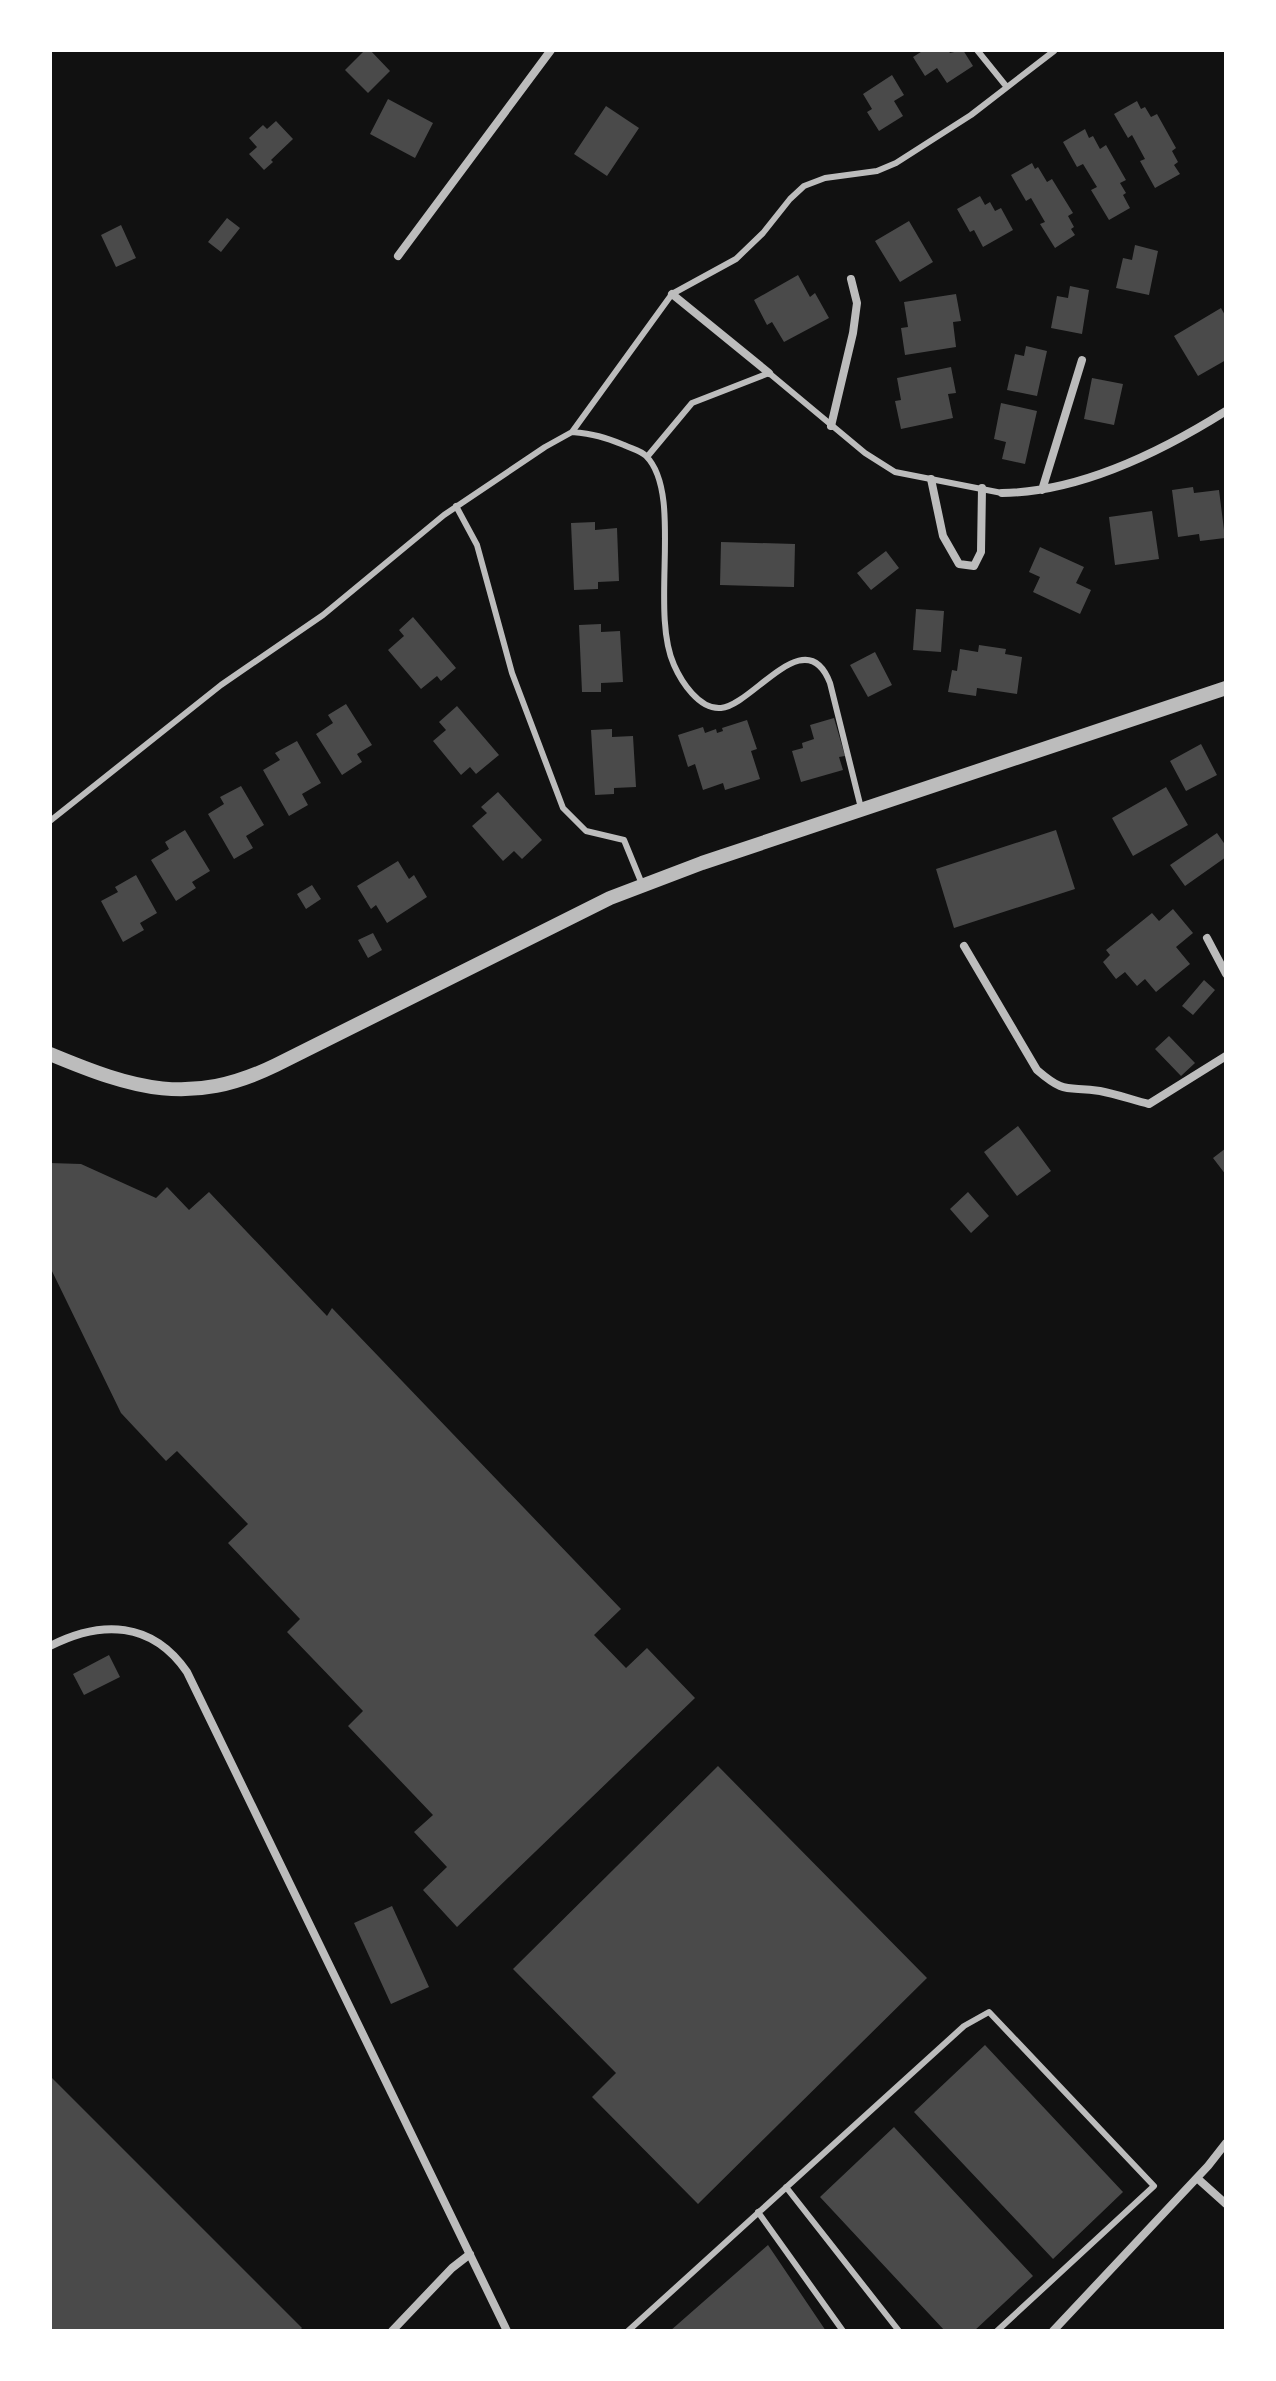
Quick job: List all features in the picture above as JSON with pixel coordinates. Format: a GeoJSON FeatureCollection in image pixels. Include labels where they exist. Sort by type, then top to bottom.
{"type":"FeatureCollection","features":[{"type":"Feature","properties":{"kind":"street"},"geometry":{"type":"LineString","coordinates":[[398,256],[551,50]]}},
{"type":"Feature","properties":{"kind":"street"},"geometry":{"type":"LineString","coordinates":[[831,426],[853,333],[857,303],[851,279]]}},
{"type":"Feature","properties":{"kind":"street"},"geometry":{"type":"LineString","coordinates":[[672,294],[769,373]]}},
{"type":"Feature","properties":{"kind":"street"},"geometry":{"type":"LineString","coordinates":[[1042,490],[1082,360]]}},
{"type":"Feature","properties":{"kind":"street"},"geometry":{"type":"LineString","coordinates":[[1002,493],[1042,490],[1089,477],[1125,463],[1226,411]]}},
{"type":"Feature","properties":{"kind":"street"},"geometry":{"type":"LineString","coordinates":[[931,479],[943,536],[959,564],[974,566],[981,552],[982,488]]}},
{"type":"Feature","properties":{"kind":"street"},"geometry":{"type":"LineString","coordinates":[[50,1054],[106,1076],[156,1088],[183,1091],[232,1082],[276,1065],[610,898],[1226,688]]}},
{"type":"Feature","properties":{"kind":"street"},"geometry":{"type":"LineString","coordinates":[[1207,938],[1226,974]]}},
{"type":"Feature","properties":{"kind":"street"},"geometry":{"type":"LineString","coordinates":[[964,946],[1037,1070],[1053,1084],[1068,1090],[1103,1092],[1149,1104],[1226,1056]]}},
{"type":"Feature","properties":{"kind":"street"},"geometry":{"type":"LineString","coordinates":[[50,1646],[88,1631],[117,1628],[149,1637],[183,1666],[507,2331]]}},
{"type":"Feature","properties":{"kind":"street"},"geometry":{"type":"LineString","coordinates":[[1053,2331],[1226,2143]]}},
{"type":"Feature","properties":{"kind":"street"},"geometry":{"type":"LineString","coordinates":[[1197,2178],[1226,2204]]}},
{"type":"Feature","properties":{"kind":"street"},"geometry":{"type":"LineString","coordinates":[[392,2331],[452,2268],[470,2254]]}},
{"type":"Feature","properties":{"kind":"lane"},"geometry":{"type":"LineString","coordinates":[[977,50],[1006,86]]}},
{"type":"Feature","properties":{"kind":"lane"},"geometry":{"type":"LineString","coordinates":[[50,821],[221,685],[323,615],[456,506],[572,432],[672,294],[736,259],[804,186],[825,178],[877,171],[896,163],[971,115],[1054,51]]}},
{"type":"Feature","properties":{"kind":"lane"},"geometry":{"type":"LineString","coordinates":[[647,457],[692,403],[769,373],[865,453],[895,472],[1002,493]]}},
{"type":"Feature","properties":{"kind":"lane"},"geometry":{"type":"LineString","coordinates":[[572,432],[602,435],[634,448],[647,457],[654,469],[662,495],[664,518],[663,627],[675,669],[697,698],[721,708],[792,663],[811,660],[820,666],[830,683],[861,810]]}},
{"type":"Feature","properties":{"kind":"lane"},"geometry":{"type":"LineString","coordinates":[[456,506],[477,545],[512,673],[563,808],[586,831],[624,840],[643,885]]}},
{"type":"Feature","properties":{"kind":"lane"},"geometry":{"type":"LineString","coordinates":[[628,2331],[964,2026],[989,2012],[1154,2186],[997,2331]]}},
{"type":"Feature","properties":{"kind":"lane"},"geometry":{"type":"LineString","coordinates":[[786,2187],[899,2331]]}},
{"type":"Feature","properties":{"kind":"lane"},"geometry":{"type":"LineString","coordinates":[[758,2212],[843,2331]]}},
{"type":"Feature","properties":{"kind":"building"},"geometry":{"type":"Polygon","coordinates":[[[365,50],[370,50],[390,71],[368,93],[345,70],[365,50]]]}},
{"type":"Feature","properties":{"kind":"building"},"geometry":{"type":"Polygon","coordinates":[[[924,50],[948,50],[950,53],[963,50],[973,66],[947,83],[937,68],[925,76],[913,57],[924,50]]]}},
{"type":"Feature","properties":{"kind":"building"},"geometry":{"type":"Polygon","coordinates":[[[892,75],[904,95],[894,101],[903,116],[879,131],[867,112],[872,109],[863,94],[892,75]]]}},
{"type":"Feature","properties":{"kind":"building"},"geometry":{"type":"Polygon","coordinates":[[[388,99],[433,123],[415,158],[370,134],[388,99]]]}},
{"type":"Feature","properties":{"kind":"building"},"geometry":{"type":"Polygon","coordinates":[[[1137,101],[1151,117],[1157,114],[1176,148],[1172,151],[1178,162],[1174,165],[1180,174],[1155,188],[1140,161],[1145,159],[1132,135],[1128,138],[1114,114],[1137,101]]]}},
{"type":"Feature","properties":{"kind":"building"},"geometry":{"type":"Polygon","coordinates":[[[606,106],[639,128],[607,176],[574,154],[606,106]]]}},
{"type":"Feature","properties":{"kind":"building"},"geometry":{"type":"Polygon","coordinates":[[[276,121],[293,139],[264,170],[249,154],[257,147],[249,138],[263,125],[267,129],[276,121]]]}},
{"type":"Feature","properties":{"kind":"building"},"geometry":{"type":"Polygon","coordinates":[[[1085,129],[1100,149],[1106,145],[1126,180],[1120,183],[1130,208],[1109,220],[1091,190],[1097,187],[1083,164],[1077,167],[1063,142],[1085,129]]]}},
{"type":"Feature","properties":{"kind":"building"},"geometry":{"type":"Polygon","coordinates":[[[1032,163],[1047,182],[1052,179],[1073,213],[1068,216],[1075,235],[1055,248],[1040,224],[1045,222],[1031,198],[1026,201],[1011,175],[1032,163]]]}},
{"type":"Feature","properties":{"kind":"building"},"geometry":{"type":"Polygon","coordinates":[[[980,196],[985,205],[990,202],[995,211],[1001,208],[1013,230],[983,247],[957,209],[980,196]]]}},
{"type":"Feature","properties":{"kind":"building"},"geometry":{"type":"Polygon","coordinates":[[[227,218],[240,228],[221,252],[208,242],[227,218]]]}},
{"type":"Feature","properties":{"kind":"building"},"geometry":{"type":"Polygon","coordinates":[[[909,221],[933,262],[900,282],[875,241],[909,221]]]}},
{"type":"Feature","properties":{"kind":"building"},"geometry":{"type":"Polygon","coordinates":[[[121,225],[136,258],[116,267],[101,235],[121,225]]]}},
{"type":"Feature","properties":{"kind":"building"},"geometry":{"type":"Polygon","coordinates":[[[1135,245],[1158,251],[1149,295],[1116,288],[1123,258],[1132,260],[1135,245]]]}},
{"type":"Feature","properties":{"kind":"building"},"geometry":{"type":"Polygon","coordinates":[[[798,275],[810,297],[815,293],[829,318],[784,342],[772,322],[767,325],[754,300],[798,275]]]}},
{"type":"Feature","properties":{"kind":"building"},"geometry":{"type":"Polygon","coordinates":[[[1070,286],[1089,290],[1082,334],[1051,328],[1057,296],[1068,298],[1070,286]]]}},
{"type":"Feature","properties":{"kind":"building"},"geometry":{"type":"Polygon","coordinates":[[[956,294],[961,321],[953,322],[956,347],[905,355],[901,328],[908,327],[904,302],[956,294]]]}},
{"type":"Feature","properties":{"kind":"building"},"geometry":{"type":"Polygon","coordinates":[[[1221,308],[1226,317],[1226,360],[1198,376],[1174,336],[1221,308]]]}},
{"type":"Feature","properties":{"kind":"building"},"geometry":{"type":"Polygon","coordinates":[[[1026,346],[1047,351],[1037,396],[1007,390],[1015,354],[1024,356],[1026,346]]]}},
{"type":"Feature","properties":{"kind":"building"},"geometry":{"type":"Polygon","coordinates":[[[951,367],[956,393],[948,394],[953,418],[901,429],[895,401],[901,400],[897,378],[951,367]]]}},
{"type":"Feature","properties":{"kind":"building"},"geometry":{"type":"Polygon","coordinates":[[[1092,378],[1123,384],[1114,425],[1084,419],[1092,378]]]}},
{"type":"Feature","properties":{"kind":"building"},"geometry":{"type":"Polygon","coordinates":[[[1001,403],[1037,411],[1025,464],[1002,459],[1006,442],[994,439],[1001,403]]]}},
{"type":"Feature","properties":{"kind":"building"},"geometry":{"type":"Polygon","coordinates":[[[1193,487],[1194,493],[1219,490],[1225,538],[1200,541],[1199,534],[1178,537],[1172,490],[1193,487]]]}},
{"type":"Feature","properties":{"kind":"building"},"geometry":{"type":"Polygon","coordinates":[[[1152,511],[1159,559],[1115,565],[1109,517],[1152,511]]]}},
{"type":"Feature","properties":{"kind":"building"},"geometry":{"type":"Polygon","coordinates":[[[595,522],[595,530],[617,528],[619,581],[598,582],[598,589],[574,590],[571,523],[595,522]]]}},
{"type":"Feature","properties":{"kind":"building"},"geometry":{"type":"Polygon","coordinates":[[[721,542],[795,544],[794,587],[720,585],[721,542]]]}},
{"type":"Feature","properties":{"kind":"building"},"geometry":{"type":"Polygon","coordinates":[[[1040,547],[1084,567],[1076,583],[1091,590],[1080,614],[1033,592],[1040,577],[1029,572],[1040,547]]]}},
{"type":"Feature","properties":{"kind":"building"},"geometry":{"type":"Polygon","coordinates":[[[886,551],[899,568],[871,590],[857,573],[886,551]]]}},
{"type":"Feature","properties":{"kind":"building"},"geometry":{"type":"Polygon","coordinates":[[[916,609],[944,611],[941,652],[913,650],[916,609]]]}},
{"type":"Feature","properties":{"kind":"building"},"geometry":{"type":"Polygon","coordinates":[[[413,617],[456,668],[441,681],[437,676],[421,689],[388,650],[404,636],[399,630],[413,617]]]}},
{"type":"Feature","properties":{"kind":"building"},"geometry":{"type":"Polygon","coordinates":[[[601,624],[601,632],[620,631],[623,682],[601,683],[601,692],[582,692],[579,625],[601,624]]]}},
{"type":"Feature","properties":{"kind":"building"},"geometry":{"type":"Polygon","coordinates":[[[979,645],[1006,649],[1005,654],[1022,657],[1017,694],[977,688],[976,696],[948,692],[952,670],[957,671],[960,649],[978,652],[979,645]]]}},
{"type":"Feature","properties":{"kind":"building"},"geometry":{"type":"Polygon","coordinates":[[[875,652],[892,685],[868,697],[850,665],[875,652]]]}},
{"type":"Feature","properties":{"kind":"building"},"geometry":{"type":"Polygon","coordinates":[[[346,704],[372,745],[357,754],[362,762],[342,775],[316,734],[333,723],[328,715],[346,704]]]}},
{"type":"Feature","properties":{"kind":"building"},"geometry":{"type":"Polygon","coordinates":[[[457,706],[499,755],[476,774],[470,767],[461,775],[433,741],[446,730],[439,722],[457,706]]]}},
{"type":"Feature","properties":{"kind":"building"},"geometry":{"type":"Polygon","coordinates":[[[834,718],[845,756],[839,757],[843,770],[801,782],[792,751],[803,748],[802,743],[814,739],[810,725],[834,718]]]}},
{"type":"Feature","properties":{"kind":"building"},"geometry":{"type":"Polygon","coordinates":[[[747,720],[757,749],[751,751],[760,779],[725,790],[723,783],[703,790],[695,764],[688,767],[678,735],[703,727],[705,733],[716,729],[717,733],[723,731],[722,728],[747,720]]]}},
{"type":"Feature","properties":{"kind":"building"},"geometry":{"type":"Polygon","coordinates":[[[612,729],[612,737],[633,736],[636,787],[614,788],[614,794],[595,795],[591,730],[612,729]]]}},
{"type":"Feature","properties":{"kind":"building"},"geometry":{"type":"Polygon","coordinates":[[[297,741],[321,783],[302,794],[308,805],[289,816],[263,770],[280,760],[275,753],[297,741]]]}},
{"type":"Feature","properties":{"kind":"building"},"geometry":{"type":"Polygon","coordinates":[[[1201,744],[1217,775],[1186,791],[1170,761],[1201,744]]]}},
{"type":"Feature","properties":{"kind":"building"},"geometry":{"type":"Polygon","coordinates":[[[241,786],[264,825],[246,836],[253,848],[234,859],[208,814],[224,804],[220,797],[241,786]]]}},
{"type":"Feature","properties":{"kind":"building"},"geometry":{"type":"Polygon","coordinates":[[[1166,787],[1188,825],[1133,856],[1112,818],[1166,787]]]}},
{"type":"Feature","properties":{"kind":"building"},"geometry":{"type":"Polygon","coordinates":[[[498,792],[542,840],[522,859],[514,851],[503,861],[472,826],[487,813],[481,807],[498,792]]]}},
{"type":"Feature","properties":{"kind":"building"},"geometry":{"type":"Polygon","coordinates":[[[185,830],[210,871],[192,882],[196,888],[176,901],[151,860],[169,849],[165,842],[185,830]]]}},
{"type":"Feature","properties":{"kind":"building"},"geometry":{"type":"Polygon","coordinates":[[[1056,830],[1075,889],[954,928],[936,869],[1056,830]]]}},
{"type":"Feature","properties":{"kind":"building"},"geometry":{"type":"Polygon","coordinates":[[[1217,833],[1226,846],[1226,857],[1185,886],[1170,865],[1217,833]]]}},
{"type":"Feature","properties":{"kind":"building"},"geometry":{"type":"Polygon","coordinates":[[[398,861],[409,879],[414,875],[427,897],[387,923],[376,905],[371,909],[357,886],[398,861]]]}},
{"type":"Feature","properties":{"kind":"building"},"geometry":{"type":"Polygon","coordinates":[[[136,875],[157,913],[140,923],[144,930],[123,942],[101,901],[118,892],[115,887],[136,875]]]}},
{"type":"Feature","properties":{"kind":"building"},"geometry":{"type":"Polygon","coordinates":[[[312,885],[321,899],[306,909],[297,894],[312,885]]]}},
{"type":"Feature","properties":{"kind":"building"},"geometry":{"type":"Polygon","coordinates":[[[1173,909],[1193,933],[1176,947],[1190,964],[1156,992],[1145,979],[1137,986],[1125,972],[1116,979],[1103,962],[1110,955],[1106,950],[1152,913],[1159,921],[1173,909]]]}},
{"type":"Feature","properties":{"kind":"building"},"geometry":{"type":"Polygon","coordinates":[[[373,933],[382,950],[368,958],[358,940],[373,933]]]}},
{"type":"Feature","properties":{"kind":"building"},"geometry":{"type":"Polygon","coordinates":[[[1204,980],[1215,990],[1193,1015],[1182,1006],[1204,980]]]}},
{"type":"Feature","properties":{"kind":"building"},"geometry":{"type":"Polygon","coordinates":[[[1169,1036],[1195,1063],[1181,1076],[1155,1049],[1169,1036]]]}},
{"type":"Feature","properties":{"kind":"building"},"geometry":{"type":"Polygon","coordinates":[[[1018,1126],[1051,1171],[1017,1196],[984,1152],[1018,1126]]]}},
{"type":"Feature","properties":{"kind":"building"},"geometry":{"type":"Polygon","coordinates":[[[1226,1148],[1226,1175],[1213,1158],[1226,1148]]]}},
{"type":"Feature","properties":{"kind":"building"},"geometry":{"type":"Polygon","coordinates":[[[50,1163],[81,1164],[156,1198],[167,1187],[189,1210],[209,1192],[327,1316],[332,1308],[621,1609],[594,1635],[626,1668],[647,1648],[695,1698],[457,1927],[423,1890],[447,1867],[414,1832],[433,1815],[348,1726],[363,1711],[287,1632],[300,1619],[228,1543],[248,1524],[177,1451],[166,1461],[121,1413],[50,1267],[50,1163]]]}},
{"type":"Feature","properties":{"kind":"building"},"geometry":{"type":"Polygon","coordinates":[[[968,1192],[989,1216],[971,1233],[950,1209],[968,1192]]]}},
{"type":"Feature","properties":{"kind":"building"},"geometry":{"type":"Polygon","coordinates":[[[109,1655],[120,1677],[84,1695],[73,1674],[109,1655]]]}},
{"type":"Feature","properties":{"kind":"building"},"geometry":{"type":"Polygon","coordinates":[[[718,1766],[927,1978],[698,2204],[592,2097],[616,2073],[513,1969],[718,1766]]]}},
{"type":"Feature","properties":{"kind":"building"},"geometry":{"type":"Polygon","coordinates":[[[392,1906],[429,1987],[391,2004],[354,1923],[392,1906]]]}},
{"type":"Feature","properties":{"kind":"building"},"geometry":{"type":"Polygon","coordinates":[[[985,2045],[1123,2192],[1053,2259],[914,2112],[985,2045]]]}},
{"type":"Feature","properties":{"kind":"building"},"geometry":{"type":"Polygon","coordinates":[[[50,2076],[302,2328],[299,2331],[50,2331],[50,2076]]]}},
{"type":"Feature","properties":{"kind":"building"},"geometry":{"type":"Polygon","coordinates":[[[894,2127],[1033,2276],[974,2331],[945,2331],[820,2197],[894,2127]]]}},
{"type":"Feature","properties":{"kind":"building"},"geometry":{"type":"Polygon","coordinates":[[[768,2245],[826,2331],[670,2331],[768,2245]]]}}]}
